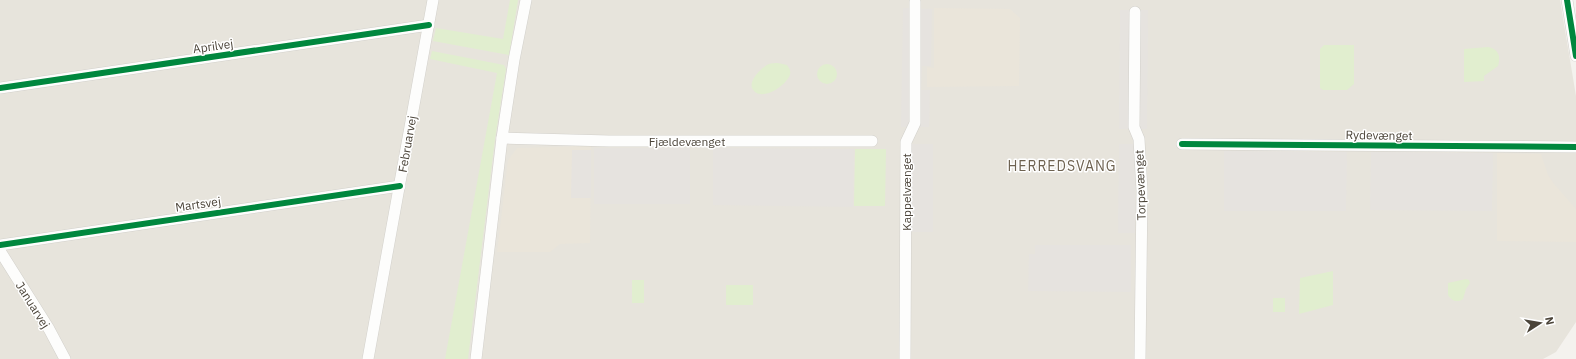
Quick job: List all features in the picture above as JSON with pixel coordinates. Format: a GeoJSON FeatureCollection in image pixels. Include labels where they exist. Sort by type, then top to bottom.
{"type":"FeatureCollection","features":[{"type":"Feature","properties":{"kind":"street","name":"Februarvej"},"geometry":{"type":"LineString","coordinates":[[368,359],[433,0]]}},
{"type":"Feature","properties":{"kind":"street"},"geometry":{"type":"LineString","coordinates":[[476,359],[502,138],[514,60],[526,0]]}},
{"type":"Feature","properties":{"kind":"street"},"geometry":{"type":"LineString","coordinates":[[1567,0],[1576,56]]}},
{"type":"Feature","properties":{"kind":"street","name":"Kappelvænget"},"geometry":{"type":"LineString","coordinates":[[905,359],[906,142],[915,123],[915,2]]}},
{"type":"Feature","properties":{"kind":"street","name":"Torpevænget"},"geometry":{"type":"LineString","coordinates":[[1135,12],[1134,127],[1139,139],[1142,191],[1140,359]]}},
{"type":"Feature","properties":{"kind":"street","name":"Aprilvej"},"geometry":{"type":"LineString","coordinates":[[0,88],[429,25]]}},
{"type":"Feature","properties":{"kind":"street","name":"Fjældevænget"},"geometry":{"type":"LineString","coordinates":[[502,138],[609,141],[872,141]]}},
{"type":"Feature","properties":{"kind":"street","name":"Rydevænget"},"geometry":{"type":"LineString","coordinates":[[1182,144],[1576,147]]}},
{"type":"Feature","properties":{"kind":"street","name":"Martsvej"},"geometry":{"type":"LineString","coordinates":[[0,245],[400,186]]}},
{"type":"Feature","properties":{"kind":"street","name":"Januarvej"},"geometry":{"type":"LineString","coordinates":[[0,251],[49,329],[65,359]]}},
{"type":"Feature","properties":{"kind":"shaded area"},"geometry":{"type":"Polygon","coordinates":[[[0,0],[1560,0],[1576,96],[1576,322],[1556,352],[1543,359],[0,359],[0,0]]]}},
{"type":"Feature","properties":{"kind":"shaded area"},"geometry":{"type":"Polygon","coordinates":[[[903,8],[932,9],[931,66],[922,66],[921,90],[930,90],[929,127],[901,127],[903,8]]]}},
{"type":"Feature","properties":{"kind":"shaded area"},"geometry":{"type":"Polygon","coordinates":[[[934,8],[1010,9],[1020,18],[1019,86],[927,87],[927,67],[934,68],[934,8]]]}},
{"type":"Feature","properties":{"kind":"shaded area"},"geometry":{"type":"Polygon","coordinates":[[[1120,10],[1148,10],[1147,129],[1119,129],[1120,10]]]}},
{"type":"Feature","properties":{"kind":"shaded area"},"geometry":{"type":"Polygon","coordinates":[[[912,144],[933,144],[933,232],[912,232],[912,144]]]}},
{"type":"Feature","properties":{"kind":"shaded area"},"geometry":{"type":"Polygon","coordinates":[[[1119,144],[1136,144],[1135,233],[1118,233],[1119,144]]]}},
{"type":"Feature","properties":{"kind":"shaded area"},"geometry":{"type":"Polygon","coordinates":[[[591,146],[590,243],[560,244],[550,252],[497,252],[508,160],[517,148],[591,146]]]}},
{"type":"Feature","properties":{"kind":"shaded area"},"geometry":{"type":"Polygon","coordinates":[[[594,148],[690,148],[690,204],[594,204],[594,148]]]}},
{"type":"Feature","properties":{"kind":"shaded area"},"geometry":{"type":"Polygon","coordinates":[[[713,148],[854,149],[853,207],[713,205],[713,148]]]}},
{"type":"Feature","properties":{"kind":"shaded area"},"geometry":{"type":"Polygon","coordinates":[[[572,150],[591,150],[591,198],[571,198],[572,150]]]}},
{"type":"Feature","properties":{"kind":"shaded area"},"geometry":{"type":"Polygon","coordinates":[[[1224,151],[1347,152],[1346,211],[1224,211],[1224,151]]]}},
{"type":"Feature","properties":{"kind":"shaded area"},"geometry":{"type":"Polygon","coordinates":[[[1371,152],[1493,153],[1492,211],[1370,210],[1371,152]]]}},
{"type":"Feature","properties":{"kind":"shaded area"},"geometry":{"type":"Polygon","coordinates":[[[1497,153],[1541,154],[1548,175],[1576,209],[1576,242],[1497,241],[1497,153]]]}},
{"type":"Feature","properties":{"kind":"shaded area"},"geometry":{"type":"Polygon","coordinates":[[[1035,245],[1131,245],[1131,292],[1028,291],[1029,254],[1035,254],[1035,245]]]}},
{"type":"Feature","properties":{"kind":"green space"},"geometry":{"type":"Polygon","coordinates":[[[510,0],[518,0],[509,55],[433,41],[436,28],[503,39],[510,0]]]}},
{"type":"Feature","properties":{"kind":"green space"},"geometry":{"type":"Polygon","coordinates":[[[1324,45],[1354,45],[1354,84],[1347,90],[1323,90],[1320,88],[1320,49],[1324,45]]]}},
{"type":"Feature","properties":{"kind":"green space"},"geometry":{"type":"Polygon","coordinates":[[[1488,47],[1497,52],[1499,57],[1498,66],[1484,76],[1484,81],[1464,82],[1464,49],[1488,47]]]}},
{"type":"Feature","properties":{"kind":"green space"},"geometry":{"type":"Polygon","coordinates":[[[432,51],[504,65],[506,69],[495,139],[468,359],[445,359],[497,73],[430,59],[432,51]]]}},
{"type":"Feature","properties":{"kind":"green space"},"geometry":{"type":"Polygon","coordinates":[[[778,63],[789,67],[790,75],[788,79],[769,93],[759,94],[755,92],[752,88],[752,81],[757,74],[769,64],[778,63]]]}},
{"type":"Feature","properties":{"kind":"green space"},"geometry":{"type":"Polygon","coordinates":[[[827,64],[834,67],[837,74],[834,81],[827,84],[820,81],[817,74],[820,67],[827,64]]]}},
{"type":"Feature","properties":{"kind":"green space"},"geometry":{"type":"Polygon","coordinates":[[[855,149],[886,149],[885,206],[854,206],[855,149]]]}},
{"type":"Feature","properties":{"kind":"green space"},"geometry":{"type":"Polygon","coordinates":[[[1333,271],[1333,305],[1299,314],[1300,278],[1333,271]]]}},
{"type":"Feature","properties":{"kind":"green space"},"geometry":{"type":"Polygon","coordinates":[[[1466,279],[1469,280],[1470,283],[1466,289],[1463,299],[1457,301],[1451,299],[1448,295],[1448,283],[1466,279]]]}},
{"type":"Feature","properties":{"kind":"green space"},"geometry":{"type":"Polygon","coordinates":[[[632,280],[644,280],[644,303],[632,303],[632,280]]]}},
{"type":"Feature","properties":{"kind":"green space"},"geometry":{"type":"Polygon","coordinates":[[[726,285],[753,285],[753,305],[726,305],[726,285]]]}},
{"type":"Feature","properties":{"kind":"green space"},"geometry":{"type":"Polygon","coordinates":[[[1273,298],[1285,298],[1285,312],[1273,312],[1273,298]]]}},
{"type":"Feature","properties":{"kind":"cycle path"},"geometry":{"type":"LineString","coordinates":[[1567,0],[1576,56]]}},
{"type":"Feature","properties":{"kind":"cycle path"},"geometry":{"type":"LineString","coordinates":[[0,88],[429,25]]}},
{"type":"Feature","properties":{"kind":"cycle path"},"geometry":{"type":"LineString","coordinates":[[1182,144],[1576,147]]}},
{"type":"Feature","properties":{"kind":"cycle path"},"geometry":{"type":"LineString","coordinates":[[0,245],[400,186]]}},
{"type":"Feature","properties":{"kind":"district","name":"HERREDSVANG"},"geometry":{"type":"Point","coordinates":[1062,166]}}]}
